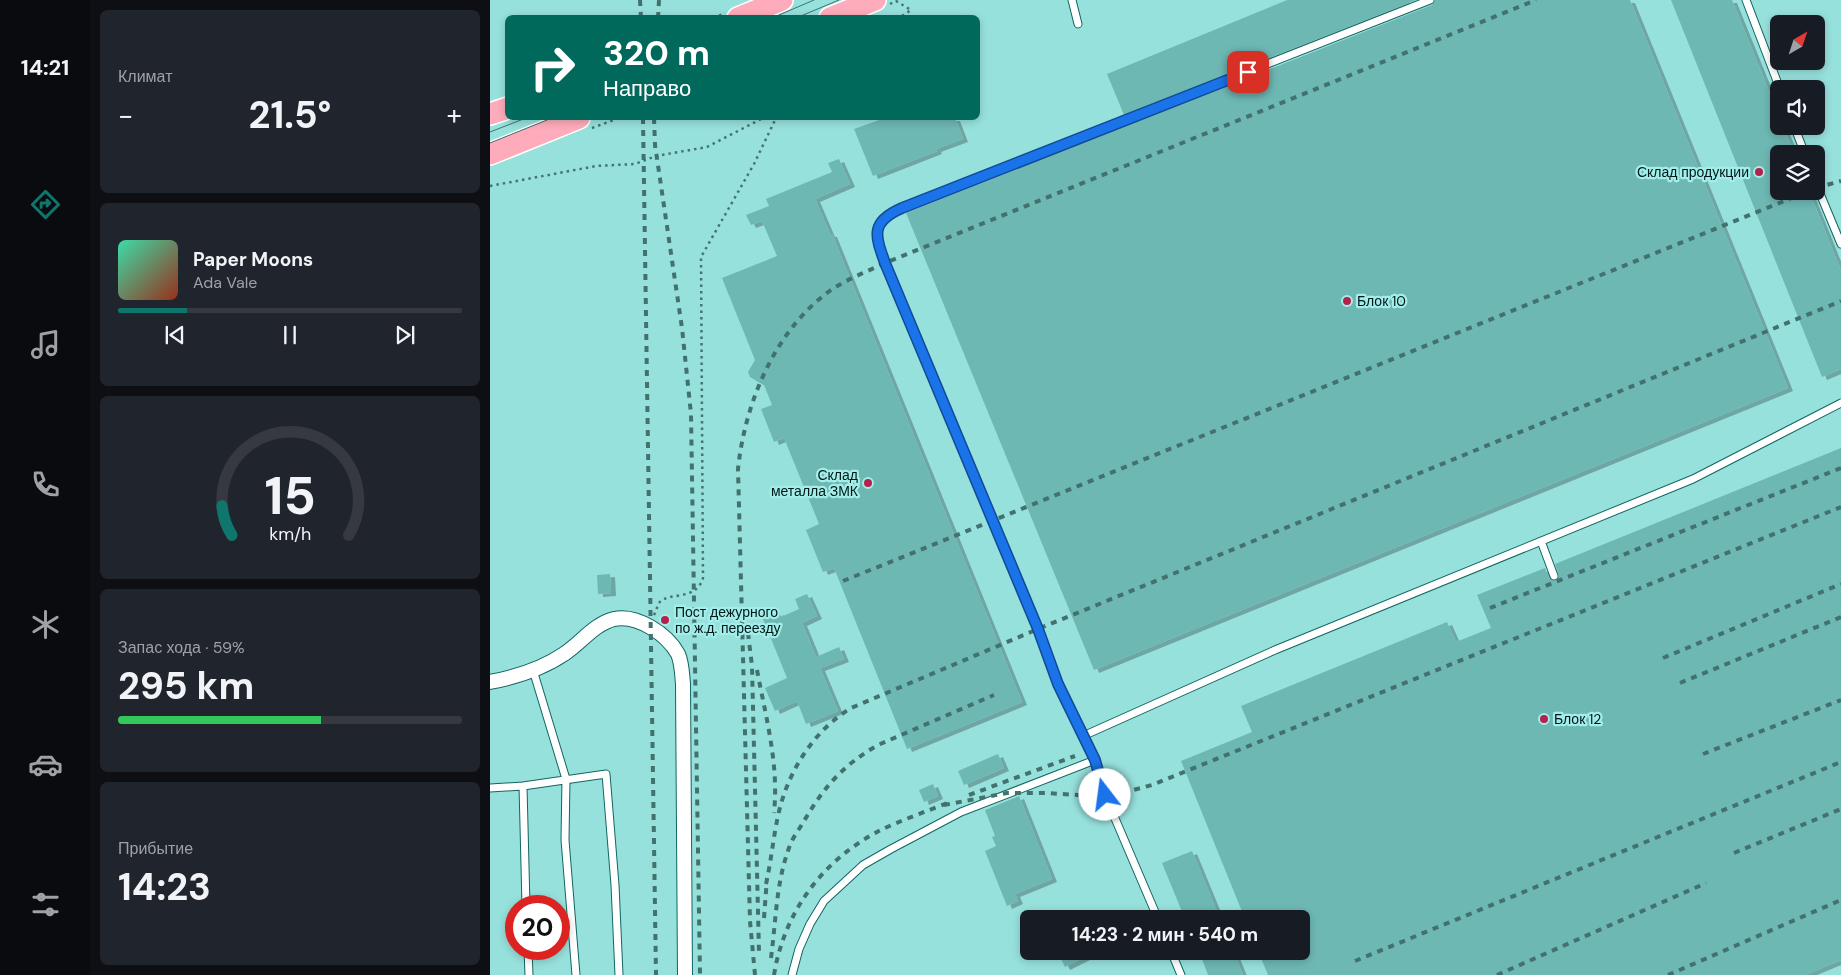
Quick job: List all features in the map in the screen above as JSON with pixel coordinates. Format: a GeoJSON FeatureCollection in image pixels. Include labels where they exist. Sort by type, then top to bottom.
{"type":"FeatureCollection","features":[{"type":"Feature","properties":{"kind":"main road"},"geometry":{"type":"LineString","coordinates":[[745,15],[782,0]]}},
{"type":"Feature","properties":{"kind":"main road"},"geometry":{"type":"LineString","coordinates":[[838,15],[875,0]]}},
{"type":"Feature","properties":{"kind":"main road"},"geometry":{"type":"LineString","coordinates":[[490,114],[505,109]]}},
{"type":"Feature","properties":{"kind":"main road"},"geometry":{"type":"LineString","coordinates":[[490,154],[574,120]]}},
{"type":"Feature","properties":{"kind":"street"},"geometry":{"type":"LineString","coordinates":[[490,682],[507,679],[533,670],[565,654],[599,627],[622,618],[633,620],[658,633],[666,639],[678,655],[683,684],[686,975]]}},
{"type":"Feature","properties":{"kind":"lane"},"geometry":{"type":"LineString","coordinates":[[1072,0],[1078,24]]}},
{"type":"Feature","properties":{"kind":"lane"},"geometry":{"type":"LineString","coordinates":[[1154,910],[1105,795],[1095,760],[1058,684],[1038,629],[885,263],[877,238],[877,229],[887,216],[902,208],[1430,0]]}},
{"type":"Feature","properties":{"kind":"lane"},"geometry":{"type":"LineString","coordinates":[[1746,0],[1777,80]]}},
{"type":"Feature","properties":{"kind":"lane"},"geometry":{"type":"LineString","coordinates":[[1823,200],[1841,244]]}},
{"type":"Feature","properties":{"kind":"lane"},"geometry":{"type":"LineString","coordinates":[[1083,736],[1275,650],[1693,479],[1841,403]]}},
{"type":"Feature","properties":{"kind":"lane"},"geometry":{"type":"LineString","coordinates":[[1542,541],[1554,576]]}},
{"type":"Feature","properties":{"kind":"lane"},"geometry":{"type":"LineString","coordinates":[[533,670],[566,779],[565,840],[576,975]]}},
{"type":"Feature","properties":{"kind":"lane"},"geometry":{"type":"LineString","coordinates":[[792,975],[799,949],[810,924],[824,901],[863,865],[891,848],[961,812],[1095,760]]}},
{"type":"Feature","properties":{"kind":"lane"},"geometry":{"type":"LineString","coordinates":[[490,788],[523,786],[606,774],[620,975]]}},
{"type":"Feature","properties":{"kind":"lane"},"geometry":{"type":"LineString","coordinates":[[523,786],[526,895]]}},
{"type":"Feature","properties":{"kind":"lane"},"geometry":{"type":"LineString","coordinates":[[528,960],[528,975]]}},
{"type":"Feature","properties":{"kind":"lane"},"geometry":{"type":"LineString","coordinates":[[1175,960],[1181,975]]}},
{"type":"Feature","properties":{"kind":"path"},"geometry":{"type":"LineString","coordinates":[[904,15],[911,10]]}},
{"type":"Feature","properties":{"kind":"path"},"geometry":{"type":"LineString","coordinates":[[490,186],[596,166],[635,164],[656,156],[707,147],[759,120]]}},
{"type":"Feature","properties":{"kind":"path"},"geometry":{"type":"LineString","coordinates":[[654,615],[659,603],[664,599],[680,596],[694,590],[701,584],[703,578],[701,258],[754,164],[775,120]]}},
{"type":"Feature","properties":{"kind":"building"},"geometry":{"type":"Polygon","coordinates":[[[1287,0],[1416,0],[1124,115],[1107,74],[1287,0]]]}},
{"type":"Feature","properties":{"kind":"building","name":"Блок 10"},"geometry":{"type":"Polygon","coordinates":[[[1435,0],[1630,0],[1788,388],[1094,670],[906,213],[1432,5],[1435,0]]]}},
{"type":"Feature","properties":{"kind":"building","name":"Склад продукции"},"geometry":{"type":"Polygon","coordinates":[[[1671,0],[1732,0],[1770,94],[1770,135],[1787,135],[1790,145],[1770,145],[1770,200],[1813,200],[1841,271],[1841,369],[1822,377],[1671,0]]]}},
{"type":"Feature","properties":{"kind":"building"},"geometry":{"type":"Polygon","coordinates":[[[879,120],[956,120],[963,139],[873,176],[854,129],[879,120]]]}},
{"type":"Feature","properties":{"kind":"building","name":"Склад металла ЗМК"},"geometry":{"type":"Polygon","coordinates":[[[839,159],[850,184],[815,199],[830,234],[832,234],[1022,702],[907,749],[834,568],[823,572],[806,530],[819,524],[784,438],[774,442],[761,409],[772,405],[764,385],[750,377],[748,372],[755,360],[722,278],[777,256],[762,221],[751,225],[746,215],[769,206],[766,199],[832,172],[828,163],[839,159]]]}},
{"type":"Feature","properties":{"kind":"building","name":"Блок 12"},"geometry":{"type":"Polygon","coordinates":[[[1841,448],[1841,960],[1805,975],[1268,975],[1262,960],[1310,960],[1310,910],[1241,910],[1181,761],[1252,732],[1241,706],[1447,622],[1456,642],[1491,628],[1477,595],[1545,568],[1550,580],[1556,581],[1559,576],[1555,564],[1841,448]]]}},
{"type":"Feature","properties":{"kind":"building"},"geometry":{"type":"Polygon","coordinates":[[[610,574],[611,593],[598,594],[597,575],[610,574]]]}},
{"type":"Feature","properties":{"kind":"building"},"geometry":{"type":"Polygon","coordinates":[[[807,594],[817,616],[802,623],[816,657],[839,647],[844,659],[820,668],[838,711],[806,724],[797,701],[775,711],[765,688],[787,678],[763,619],[779,612],[781,617],[799,609],[795,599],[807,594]]]}},
{"type":"Feature","properties":{"kind":"building"},"geometry":{"type":"Polygon","coordinates":[[[998,754],[1004,768],[964,785],[958,771],[998,754]]]}},
{"type":"Feature","properties":{"kind":"building"},"geometry":{"type":"Polygon","coordinates":[[[933,784],[938,796],[924,802],[919,790],[933,784]]]}},
{"type":"Feature","properties":{"kind":"building"},"geometry":{"type":"Polygon","coordinates":[[[1019,796],[1052,879],[1015,894],[1018,901],[1007,906],[985,851],[996,846],[992,837],[995,836],[985,810],[1019,796]]]}},
{"type":"Feature","properties":{"kind":"building"},"geometry":{"type":"Polygon","coordinates":[[[1192,851],[1216,910],[1181,910],[1162,863],[1192,851]]]}},
{"type":"Feature","properties":{"kind":"building"},"geometry":{"type":"Polygon","coordinates":[[[1062,960],[1079,960],[1065,967],[1062,960]]]}},
{"type":"Feature","properties":{"kind":"building"},"geometry":{"type":"Polygon","coordinates":[[[1202,960],[1237,960],[1243,975],[1208,975],[1202,960]]]}},
{"type":"Feature","properties":{"kind":"tram line"},"geometry":{"type":"LineString","coordinates":[[779,15],[814,0]]}},
{"type":"Feature","properties":{"kind":"tram line"},"geometry":{"type":"LineString","coordinates":[[803,15],[839,0]]}},
{"type":"Feature","properties":{"kind":"tram line"},"geometry":{"type":"LineString","coordinates":[[490,132],[521,120]]}},
{"type":"Feature","properties":{"kind":"tram line"},"geometry":{"type":"LineString","coordinates":[[490,143],[547,120]]}},
{"type":"Feature","properties":{"kind":"railway"},"geometry":{"type":"LineString","coordinates":[[640,0],[641,15]]}},
{"type":"Feature","properties":{"kind":"railway"},"geometry":{"type":"LineString","coordinates":[[658,15],[659,0]]}},
{"type":"Feature","properties":{"kind":"railway"},"geometry":{"type":"LineString","coordinates":[[755,975],[750,921],[738,469],[748,418],[756,393],[780,345],[796,323],[814,304],[834,288],[885,263],[1536,0]]}},
{"type":"Feature","properties":{"kind":"railway"},"geometry":{"type":"LineString","coordinates":[[643,120],[656,975]]}},
{"type":"Feature","properties":{"kind":"railway"},"geometry":{"type":"LineString","coordinates":[[654,120],[655,145],[682,328],[691,414],[700,975]]}},
{"type":"Feature","properties":{"kind":"railway"},"geometry":{"type":"LineString","coordinates":[[1825,185],[1841,181]]}},
{"type":"Feature","properties":{"kind":"railway"},"geometry":{"type":"LineString","coordinates":[[843,581],[1787,200]]}},
{"type":"Feature","properties":{"kind":"railway"},"geometry":{"type":"LineString","coordinates":[[766,884],[782,800],[795,769],[804,754],[825,729],[837,717],[851,708],[1038,629],[1841,301]]}},
{"type":"Feature","properties":{"kind":"railway"},"geometry":{"type":"LineString","coordinates":[[1490,608],[1841,468]]}},
{"type":"Feature","properties":{"kind":"railway"},"geometry":{"type":"LineString","coordinates":[[944,805],[1007,793],[1095,796],[1122,793],[1152,785],[1841,507]]}},
{"type":"Feature","properties":{"kind":"railway"},"geometry":{"type":"LineString","coordinates":[[1663,658],[1841,584]]}},
{"type":"Feature","properties":{"kind":"railway"},"geometry":{"type":"LineString","coordinates":[[1680,683],[1841,617]]}},
{"type":"Feature","properties":{"kind":"railway"},"geometry":{"type":"LineString","coordinates":[[748,633],[752,666],[759,953]]}},
{"type":"Feature","properties":{"kind":"railway"},"geometry":{"type":"LineString","coordinates":[[757,670],[773,759],[775,777],[774,813]]}},
{"type":"Feature","properties":{"kind":"railway"},"geometry":{"type":"LineString","coordinates":[[771,958],[781,875],[789,848],[811,809],[827,787],[844,769],[878,745],[994,695]]}},
{"type":"Feature","properties":{"kind":"railway"},"geometry":{"type":"LineString","coordinates":[[1703,754],[1841,700]]}},
{"type":"Feature","properties":{"kind":"railway"},"geometry":{"type":"LineString","coordinates":[[969,795],[1075,756]]}},
{"type":"Feature","properties":{"kind":"railway"},"geometry":{"type":"LineString","coordinates":[[1355,961],[1841,762]]}},
{"type":"Feature","properties":{"kind":"railway"},"geometry":{"type":"LineString","coordinates":[[774,975],[786,931],[796,910],[822,874],[857,844],[877,832],[950,802]]}},
{"type":"Feature","properties":{"kind":"railway"},"geometry":{"type":"LineString","coordinates":[[1734,853],[1841,809]]}},
{"type":"Feature","properties":{"kind":"railway"},"geometry":{"type":"LineString","coordinates":[[764,918],[767,878]]}},
{"type":"Feature","properties":{"kind":"railway"},"geometry":{"type":"LineString","coordinates":[[1497,975],[1706,883]]}},
{"type":"Feature","properties":{"kind":"railway"},"geometry":{"type":"LineString","coordinates":[[1668,975],[1841,900]]}},
{"type":"Feature","properties":{"kind":"place","name":"Склад продукции"},"geometry":{"type":"Point","coordinates":[1759,172]}},
{"type":"Feature","properties":{"kind":"place","name":"Блок 10"},"geometry":{"type":"Point","coordinates":[1347,301]}},
{"type":"Feature","properties":{"kind":"place","name":"Склад металла ЗМК"},"geometry":{"type":"Point","coordinates":[868,483]}},
{"type":"Feature","properties":{"kind":"place","name":"Пост дежурного по ж.д. переезду"},"geometry":{"type":"Point","coordinates":[665,620]}},
{"type":"Feature","properties":{"kind":"place","name":"Блок 12"},"geometry":{"type":"Point","coordinates":[1544,719]}},
{"type":"Feature","properties":{"kind":"route"},"geometry":{"type":"LineString","coordinates":[[1105,795],[1095,760],[1058,684],[1038,629],[885,263],[877,238],[877,229],[881,222],[892,212],[1248,72]]}}]}
